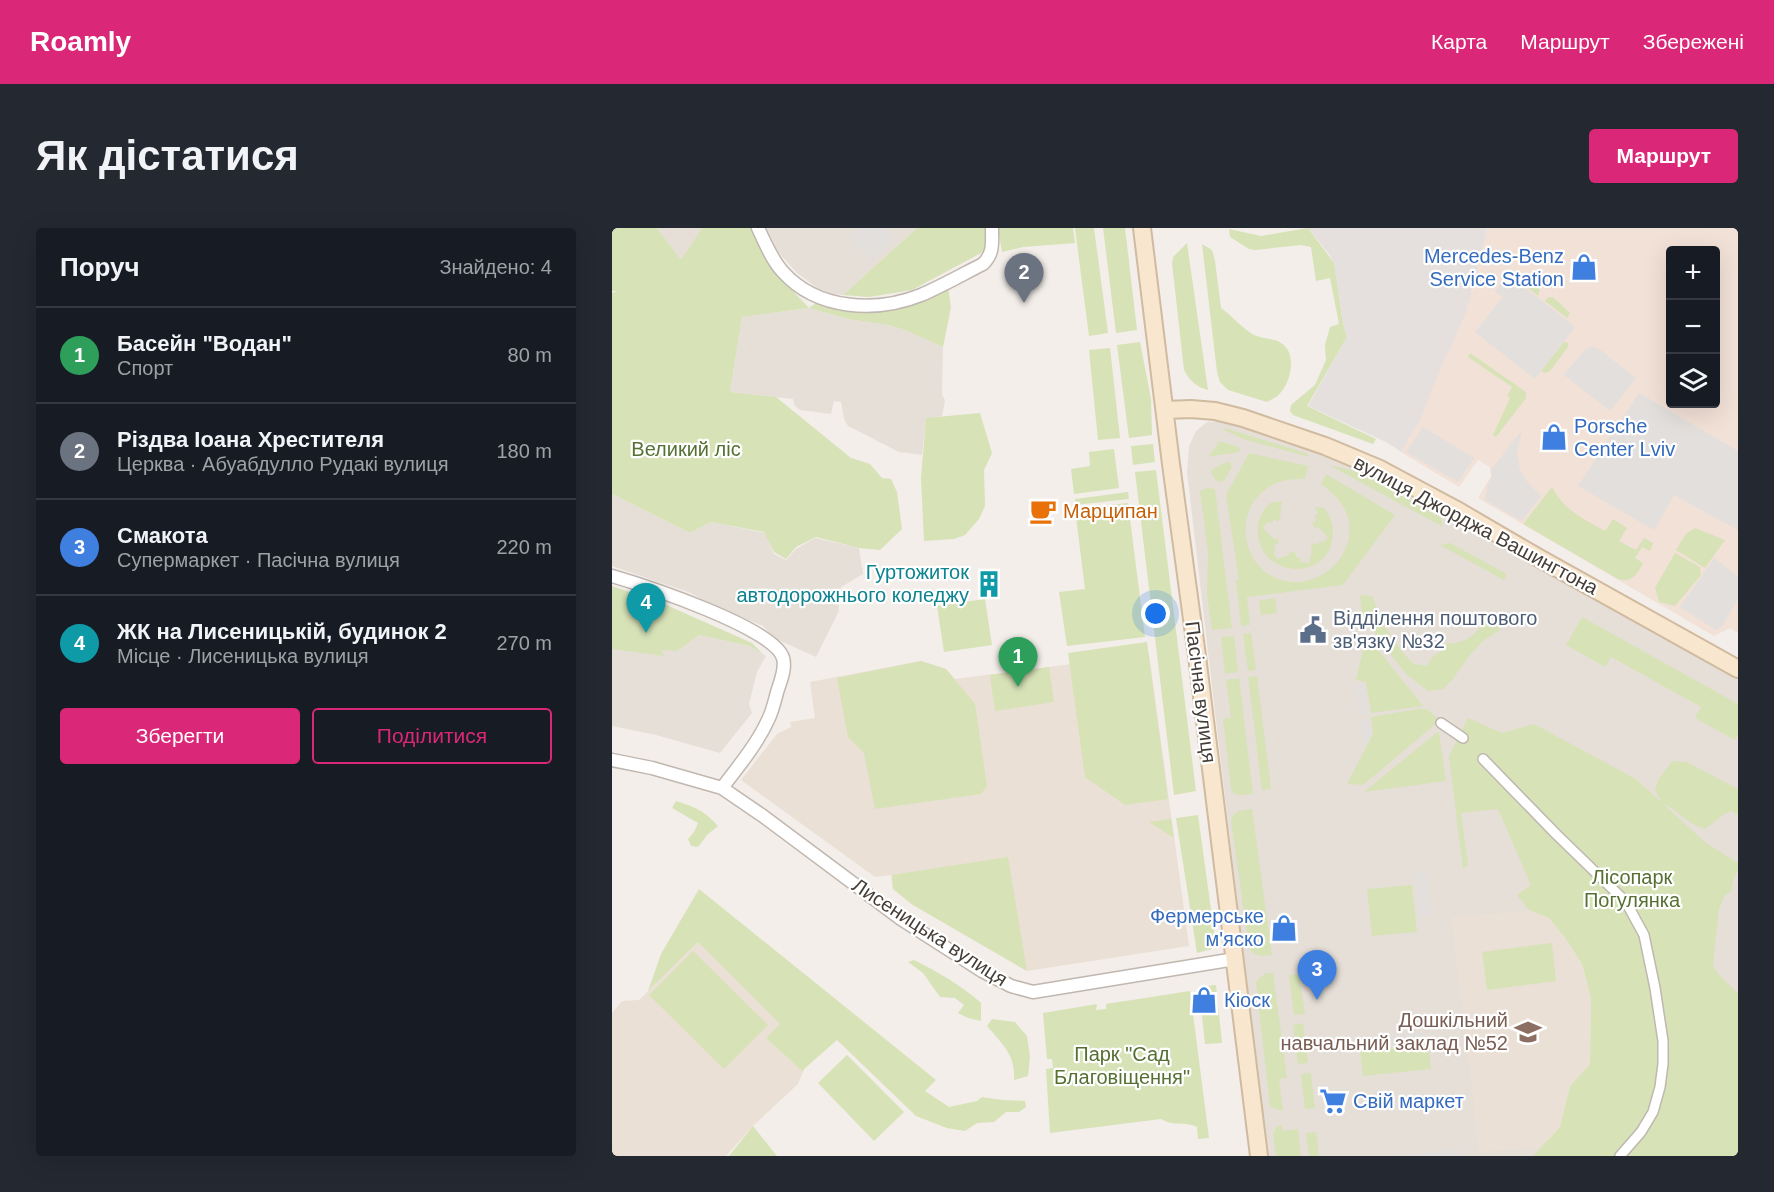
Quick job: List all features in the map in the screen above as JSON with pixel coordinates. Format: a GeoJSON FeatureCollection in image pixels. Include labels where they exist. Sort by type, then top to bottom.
{"type":"FeatureCollection","features":[{"type":"Feature","properties":{"kind":"main road","name":"Пасічна вулиця"},"geometry":{"type":"LineString","coordinates":[[1142,228],[1259,1156]]}},
{"type":"Feature","properties":{"kind":"main road","name":"вулиця Джорджа Вашингтона"},"geometry":{"type":"LineString","coordinates":[[1165,410],[1215,411],[1243,418],[1325,446],[1380,469],[1738,669]]}},
{"type":"Feature","properties":{"kind":"street"},"geometry":{"type":"LineString","coordinates":[[758,228],[784,273],[802,288],[830,301],[867,306],[920,295],[983,264],[993,249],[992,228]]}},
{"type":"Feature","properties":{"kind":"street"},"geometry":{"type":"LineString","coordinates":[[612,576],[699,606],[764,637],[779,650],[784,659],[783,673],[770,717],[722,788]]}},
{"type":"Feature","properties":{"kind":"street"},"geometry":{"type":"LineString","coordinates":[[1441,723],[1463,738]]}},
{"type":"Feature","properties":{"kind":"street"},"geometry":{"type":"LineString","coordinates":[[1483,759],[1626,902],[1644,935],[1663,1041],[1663,1064],[1653,1112],[1641,1132],[1620,1156]]}},
{"type":"Feature","properties":{"kind":"street","name":"Лисеницька вулиця"},"geometry":{"type":"LineString","coordinates":[[612,760],[652,768],[722,788],[901,919],[982,971],[1011,986],[1033,992],[1235,959]]}},
{"type":"Feature","properties":{"kind":"shaded area"},"geometry":{"type":"Polygon","coordinates":[[[657,228],[702,228],[681,261],[657,228]]]}},
{"type":"Feature","properties":{"kind":"shaded area"},"geometry":{"type":"Polygon","coordinates":[[[764,228],[917,228],[843,295],[817,288],[796,272],[767,239],[764,228]]]}},
{"type":"Feature","properties":{"kind":"shaded area"},"geometry":{"type":"Polygon","coordinates":[[[858,228],[884,228],[894,240],[871,261],[849,237],[858,228]]]}},
{"type":"Feature","properties":{"kind":"shaded area"},"geometry":{"type":"Polygon","coordinates":[[[1308,228],[1484,228],[1487,230],[1466,312],[1421,418],[1401,452],[1388,443],[1308,406],[1347,337],[1334,263],[1308,228]]]}},
{"type":"Feature","properties":{"kind":"shaded area"},"geometry":{"type":"Polygon","coordinates":[[[1484,228],[1738,228],[1738,633],[1730,628],[1714,636],[1478,498],[1491,476],[1490,467],[1478,460],[1459,487],[1401,452],[1421,418],[1487,231],[1484,228]]]}},
{"type":"Feature","properties":{"kind":"shaded area"},"geometry":{"type":"Polygon","coordinates":[[[1508,274],[1575,327],[1535,379],[1475,332],[1503,297],[1495,291],[1508,274]]]}},
{"type":"Feature","properties":{"kind":"shaded area"},"geometry":{"type":"Polygon","coordinates":[[[809,308],[848,319],[888,325],[943,347],[942,395],[945,400],[942,416],[926,419],[922,455],[899,452],[848,426],[844,419],[841,402],[834,401],[831,414],[800,410],[795,406],[793,399],[730,392],[742,317],[809,308]]]}},
{"type":"Feature","properties":{"kind":"shaded area"},"geometry":{"type":"Polygon","coordinates":[[[1594,347],[1636,378],[1610,411],[1564,375],[1582,353],[1594,347]]]}},
{"type":"Feature","properties":{"kind":"shaded area"},"geometry":{"type":"Polygon","coordinates":[[[1639,393],[1738,451],[1738,530],[1674,495],[1654,530],[1578,486],[1639,393]]]}},
{"type":"Feature","properties":{"kind":"shaded area"},"geometry":{"type":"Polygon","coordinates":[[[1222,421],[1321,451],[1405,489],[1738,676],[1738,1027],[1538,855],[1548,1156],[1267,1156],[1187,472],[1189,446],[1196,431],[1207,422],[1222,421]]]}},
{"type":"Feature","properties":{"kind":"shaded area"},"geometry":{"type":"Polygon","coordinates":[[[1423,427],[1474,458],[1458,482],[1406,452],[1423,427]]]}},
{"type":"Feature","properties":{"kind":"shaded area"},"geometry":{"type":"Polygon","coordinates":[[[1522,430],[1517,453],[1520,470],[1528,483],[1541,496],[1522,521],[1485,500],[1492,476],[1491,470],[1522,430]]]}},
{"type":"Feature","properties":{"kind":"shaded area"},"geometry":{"type":"Polygon","coordinates":[[[612,494],[690,533],[711,522],[765,533],[774,554],[786,560],[796,549],[815,538],[859,548],[863,574],[841,587],[838,597],[839,611],[816,657],[774,638],[763,626],[704,601],[691,593],[612,566],[612,494]]]}},
{"type":"Feature","properties":{"kind":"shaded area"},"geometry":{"type":"Polygon","coordinates":[[[1714,558],[1738,576],[1738,599],[1722,626],[1716,630],[1680,607],[1714,558]]]}},
{"type":"Feature","properties":{"kind":"shaded area"},"geometry":{"type":"Polygon","coordinates":[[[699,635],[749,646],[766,656],[757,672],[749,704],[752,713],[720,753],[656,735],[612,726],[612,647],[677,650],[699,635]]]}},
{"type":"Feature","properties":{"kind":"shaded area"},"geometry":{"type":"Polygon","coordinates":[[[1149,654],[1189,946],[1027,971],[913,905],[893,889],[891,875],[875,877],[741,780],[777,734],[791,727],[790,722],[815,718],[810,682],[921,661],[946,669],[955,679],[1149,654]]]}},
{"type":"Feature","properties":{"kind":"shaded area"},"geometry":{"type":"Polygon","coordinates":[[[1356,683],[1364,685],[1368,713],[1360,714],[1356,683]]]}},
{"type":"Feature","properties":{"kind":"shaded area"},"geometry":{"type":"Polygon","coordinates":[[[1369,719],[1372,733],[1365,746],[1361,720],[1369,719]]]}},
{"type":"Feature","properties":{"kind":"shaded area"},"geometry":{"type":"Polygon","coordinates":[[[1426,871],[1431,915],[1420,916],[1415,872],[1426,871]]]}},
{"type":"Feature","properties":{"kind":"shaded area","name":"Дошкільний навчальний заклад №52"},"geometry":{"type":"Polygon","coordinates":[[[1529,910],[1549,918],[1582,964],[1591,998],[1590,1064],[1570,1086],[1560,1127],[1540,1148],[1478,1152],[1451,918],[1529,910]]]}},
{"type":"Feature","properties":{"kind":"shaded area"},"geometry":{"type":"Polygon","coordinates":[[[698,942],[781,1024],[766,1038],[803,1072],[798,1084],[753,1126],[726,1156],[612,1156],[612,1013],[622,1001],[639,1000],[698,942]]]}},
{"type":"Feature","properties":{"kind":"shaded area"},"geometry":{"type":"Polygon","coordinates":[[[1421,1032],[1422,1042],[1360,1048],[1359,1039],[1421,1032]]]}},
{"type":"Feature","properties":{"kind":"shaded area"},"geometry":{"type":"Polygon","coordinates":[[[1461,1149],[1462,1156],[1396,1156],[1461,1149]]]}},
{"type":"Feature","properties":{"kind":"green space","name":"Великий ліс"},"geometry":{"type":"Polygon","coordinates":[[[612,228],[657,228],[681,260],[702,228],[752,228],[769,261],[809,308],[742,317],[730,392],[776,397],[851,458],[870,464],[882,478],[891,479],[897,492],[902,529],[880,550],[859,548],[816,537],[796,547],[786,559],[774,552],[764,532],[711,522],[690,533],[612,494],[612,293],[617,291],[612,291],[612,228]]]}},
{"type":"Feature","properties":{"kind":"green space"},"geometry":{"type":"Polygon","coordinates":[[[917,228],[986,228],[986,245],[983,252],[912,290],[869,297],[843,295],[917,228]]]}},
{"type":"Feature","properties":{"kind":"green space"},"geometry":{"type":"Polygon","coordinates":[[[998,228],[1073,228],[1075,243],[1023,247],[1002,252],[998,228]]]}},
{"type":"Feature","properties":{"kind":"green space"},"geometry":{"type":"Polygon","coordinates":[[[1075,228],[1094,228],[1108,333],[1089,336],[1075,228]]]}},
{"type":"Feature","properties":{"kind":"green space"},"geometry":{"type":"Polygon","coordinates":[[[1103,228],[1125,228],[1137,330],[1116,333],[1103,228]]]}},
{"type":"Feature","properties":{"kind":"green space"},"geometry":{"type":"Polygon","coordinates":[[[1308,228],[1334,263],[1347,337],[1307,406],[1376,439],[1373,444],[1293,415],[1290,411],[1291,405],[1315,385],[1326,360],[1325,345],[1330,327],[1339,324],[1330,278],[1316,281],[1311,247],[1301,245],[1249,249],[1230,237],[1229,229],[1261,236],[1308,228]]]}},
{"type":"Feature","properties":{"kind":"green space"},"geometry":{"type":"Polygon","coordinates":[[[1187,243],[1208,390],[1194,383],[1184,370],[1172,263],[1173,257],[1187,243]]]}},
{"type":"Feature","properties":{"kind":"green space"},"geometry":{"type":"Polygon","coordinates":[[[1202,244],[1212,250],[1221,308],[1254,335],[1281,343],[1290,355],[1290,370],[1285,386],[1276,397],[1267,402],[1228,390],[1220,382],[1202,244]]]}},
{"type":"Feature","properties":{"kind":"green space"},"geometry":{"type":"Polygon","coordinates":[[[1519,272],[1540,289],[1538,296],[1515,277],[1519,272]]]}},
{"type":"Feature","properties":{"kind":"green space"},"geometry":{"type":"Polygon","coordinates":[[[948,287],[951,307],[943,347],[888,325],[848,319],[809,308],[816,303],[856,311],[948,287]]]}},
{"type":"Feature","properties":{"kind":"green space"},"geometry":{"type":"Polygon","coordinates":[[[1553,297],[1570,313],[1567,318],[1545,301],[1553,297]]]}},
{"type":"Feature","properties":{"kind":"green space"},"geometry":{"type":"Polygon","coordinates":[[[1140,342],[1151,399],[1152,435],[1129,438],[1117,345],[1140,342]]]}},
{"type":"Feature","properties":{"kind":"green space"},"geometry":{"type":"Polygon","coordinates":[[[1564,342],[1568,343],[1568,347],[1550,371],[1545,373],[1541,371],[1564,342]]]}},
{"type":"Feature","properties":{"kind":"green space"},"geometry":{"type":"Polygon","coordinates":[[[1110,348],[1120,438],[1098,440],[1089,350],[1110,348]]]}},
{"type":"Feature","properties":{"kind":"green space"},"geometry":{"type":"Polygon","coordinates":[[[1470,353],[1526,392],[1526,398],[1496,437],[1493,435],[1510,398],[1507,396],[1512,387],[1468,357],[1470,353]]]}},
{"type":"Feature","properties":{"kind":"green space"},"geometry":{"type":"Polygon","coordinates":[[[980,413],[992,453],[984,470],[985,506],[979,519],[965,535],[954,539],[924,541],[921,478],[926,418],[980,413]]]}},
{"type":"Feature","properties":{"kind":"green space"},"geometry":{"type":"Polygon","coordinates":[[[1225,428],[1306,453],[1310,457],[1246,440],[1224,430],[1225,428]]]}},
{"type":"Feature","properties":{"kind":"green space"},"geometry":{"type":"Polygon","coordinates":[[[1220,441],[1238,447],[1239,452],[1208,457],[1220,441]]]}},
{"type":"Feature","properties":{"kind":"green space"},"geometry":{"type":"Polygon","coordinates":[[[1153,444],[1155,462],[1133,465],[1131,446],[1153,444]]]}},
{"type":"Feature","properties":{"kind":"green space"},"geometry":{"type":"Polygon","coordinates":[[[1114,449],[1119,488],[1074,494],[1071,469],[1090,466],[1089,452],[1114,449]]]}},
{"type":"Feature","properties":{"kind":"green space"},"geometry":{"type":"Polygon","coordinates":[[[1249,453],[1308,466],[1305,479],[1284,481],[1270,486],[1256,499],[1249,511],[1246,537],[1250,550],[1256,562],[1278,579],[1295,582],[1311,580],[1325,573],[1337,562],[1345,549],[1349,534],[1348,519],[1341,503],[1321,484],[1326,474],[1395,515],[1343,585],[1247,597],[1250,625],[1241,626],[1236,580],[1239,580],[1226,495],[1249,453]]]}},
{"type":"Feature","properties":{"kind":"green space"},"geometry":{"type":"Polygon","coordinates":[[[1230,462],[1232,467],[1224,481],[1217,481],[1211,470],[1230,462]]]}},
{"type":"Feature","properties":{"kind":"green space"},"geometry":{"type":"Polygon","coordinates":[[[1329,465],[1359,472],[1441,518],[1443,527],[1329,465]]]}},
{"type":"Feature","properties":{"kind":"green space"},"geometry":{"type":"Polygon","coordinates":[[[1156,470],[1196,791],[1174,795],[1135,472],[1156,470]]]}},
{"type":"Feature","properties":{"kind":"green space"},"geometry":{"type":"Polygon","coordinates":[[[1552,487],[1563,502],[1581,518],[1605,531],[1613,519],[1627,528],[1619,541],[1636,550],[1644,538],[1653,543],[1650,551],[1642,547],[1635,558],[1643,563],[1634,577],[1627,580],[1618,579],[1523,524],[1552,487]]]}},
{"type":"Feature","properties":{"kind":"green space"},"geometry":{"type":"Polygon","coordinates":[[[1208,488],[1215,489],[1232,628],[1212,630],[1207,594],[1208,552],[1200,491],[1208,488]]]}},
{"type":"Feature","properties":{"kind":"green space"},"geometry":{"type":"Polygon","coordinates":[[[1128,492],[1129,499],[1075,505],[1075,499],[1128,492]]]}},
{"type":"Feature","properties":{"kind":"green space"},"geometry":{"type":"Polygon","coordinates":[[[1272,502],[1282,502],[1281,518],[1277,522],[1275,519],[1268,522],[1263,528],[1274,539],[1277,538],[1279,543],[1274,545],[1276,551],[1273,552],[1277,559],[1289,555],[1290,552],[1296,553],[1296,557],[1301,559],[1300,562],[1309,563],[1312,549],[1310,547],[1314,543],[1316,545],[1323,542],[1328,537],[1312,523],[1316,521],[1315,516],[1318,513],[1315,507],[1324,508],[1331,521],[1333,534],[1329,549],[1321,560],[1310,567],[1297,569],[1284,567],[1272,561],[1263,550],[1258,535],[1258,526],[1263,512],[1272,502]]]}},
{"type":"Feature","properties":{"kind":"green space"},"geometry":{"type":"Polygon","coordinates":[[[1128,503],[1145,637],[1067,646],[1059,592],[1085,589],[1075,509],[1128,503]]]}},
{"type":"Feature","properties":{"kind":"green space"},"geometry":{"type":"Polygon","coordinates":[[[1695,528],[1725,540],[1705,568],[1676,550],[1686,534],[1695,528]]]}},
{"type":"Feature","properties":{"kind":"green space"},"geometry":{"type":"Polygon","coordinates":[[[1450,543],[1507,574],[1504,580],[1440,545],[1450,543]]]}},
{"type":"Feature","properties":{"kind":"green space"},"geometry":{"type":"Polygon","coordinates":[[[1675,553],[1700,567],[1701,575],[1675,606],[1659,602],[1655,588],[1675,553]]]}},
{"type":"Feature","properties":{"kind":"green space"},"geometry":{"type":"Polygon","coordinates":[[[612,586],[664,604],[752,643],[763,654],[749,646],[699,635],[677,651],[661,650],[664,656],[612,649],[612,586]]]}},
{"type":"Feature","properties":{"kind":"green space"},"geometry":{"type":"Polygon","coordinates":[[[1360,595],[1372,596],[1383,624],[1403,653],[1414,664],[1427,666],[1433,656],[1442,651],[1444,644],[1468,639],[1484,621],[1498,622],[1500,630],[1483,641],[1443,689],[1428,691],[1407,675],[1362,615],[1360,595]]]}},
{"type":"Feature","properties":{"kind":"green space"},"geometry":{"type":"Polygon","coordinates":[[[1275,598],[1277,613],[1261,615],[1259,601],[1275,598]]]}},
{"type":"Feature","properties":{"kind":"green space"},"geometry":{"type":"Polygon","coordinates":[[[985,599],[992,645],[944,652],[937,606],[985,599]]]}},
{"type":"Feature","properties":{"kind":"green space"},"geometry":{"type":"Polygon","coordinates":[[[1582,617],[1738,704],[1738,735],[1735,740],[1695,718],[1701,707],[1611,657],[1605,667],[1566,645],[1582,617]]]}},
{"type":"Feature","properties":{"kind":"green space"},"geometry":{"type":"Polygon","coordinates":[[[1251,633],[1256,670],[1248,671],[1243,634],[1251,633]]]}},
{"type":"Feature","properties":{"kind":"green space"},"geometry":{"type":"Polygon","coordinates":[[[1234,636],[1238,672],[1225,674],[1221,637],[1234,636]]]}},
{"type":"Feature","properties":{"kind":"green space"},"geometry":{"type":"Polygon","coordinates":[[[1369,638],[1423,706],[1371,713],[1366,682],[1356,680],[1365,640],[1369,638]]]}},
{"type":"Feature","properties":{"kind":"green space"},"geometry":{"type":"Polygon","coordinates":[[[1147,642],[1168,799],[1125,805],[1085,777],[1068,653],[1147,642]]]}},
{"type":"Feature","properties":{"kind":"green space"},"geometry":{"type":"Polygon","coordinates":[[[921,661],[946,669],[975,704],[987,786],[981,794],[875,809],[864,753],[848,737],[837,678],[921,661]]]}},
{"type":"Feature","properties":{"kind":"green space"},"geometry":{"type":"Polygon","coordinates":[[[1049,667],[1054,702],[995,711],[990,675],[1049,667]]]}},
{"type":"Feature","properties":{"kind":"green space"},"geometry":{"type":"Polygon","coordinates":[[[1257,676],[1271,789],[1262,790],[1248,677],[1257,676]]]}},
{"type":"Feature","properties":{"kind":"green space"},"geometry":{"type":"Polygon","coordinates":[[[1239,678],[1253,794],[1238,795],[1233,793],[1231,788],[1223,719],[1231,718],[1226,680],[1239,678]]]}},
{"type":"Feature","properties":{"kind":"green space"},"geometry":{"type":"Polygon","coordinates":[[[1427,709],[1438,719],[1438,722],[1363,785],[1347,784],[1373,734],[1371,717],[1427,709]]]}},
{"type":"Feature","properties":{"kind":"green space","name":"Лісопарк Погулянка"},"geometry":{"type":"Polygon","coordinates":[[[1468,718],[1502,733],[1534,724],[1636,779],[1661,802],[1655,789],[1658,780],[1672,761],[1687,762],[1738,789],[1738,815],[1731,811],[1727,812],[1704,829],[1662,803],[1706,843],[1738,863],[1731,892],[1725,895],[1719,909],[1713,965],[1718,974],[1738,993],[1738,1156],[1533,1156],[1560,1127],[1570,1086],[1590,1064],[1591,998],[1582,964],[1566,939],[1549,918],[1529,910],[1517,895],[1531,885],[1498,809],[1461,813],[1468,865],[1463,869],[1449,756],[1468,718]]]}},
{"type":"Feature","properties":{"kind":"green space"},"geometry":{"type":"Polygon","coordinates":[[[1439,732],[1446,781],[1364,792],[1436,733],[1439,732]]]}},
{"type":"Feature","properties":{"kind":"green space"},"geometry":{"type":"Polygon","coordinates":[[[676,801],[699,810],[718,826],[698,847],[691,846],[688,839],[698,823],[672,808],[676,801]]]}},
{"type":"Feature","properties":{"kind":"green space"},"geometry":{"type":"Polygon","coordinates":[[[1252,809],[1272,955],[1262,956],[1249,948],[1231,821],[1236,813],[1252,809]]]}},
{"type":"Feature","properties":{"kind":"green space"},"geometry":{"type":"Polygon","coordinates":[[[1198,815],[1215,939],[1212,949],[1197,953],[1176,818],[1198,815]]]}},
{"type":"Feature","properties":{"kind":"green space"},"geometry":{"type":"Polygon","coordinates":[[[1171,819],[1174,838],[1149,822],[1171,819]]]}},
{"type":"Feature","properties":{"kind":"green space"},"geometry":{"type":"Polygon","coordinates":[[[1008,857],[1027,971],[913,905],[893,889],[892,875],[1008,857]]]}},
{"type":"Feature","properties":{"kind":"green space"},"geometry":{"type":"Polygon","coordinates":[[[1412,885],[1417,932],[1372,936],[1367,889],[1412,885]]]}},
{"type":"Feature","properties":{"kind":"green space"},"geometry":{"type":"Polygon","coordinates":[[[699,889],[936,1080],[925,1091],[949,1107],[977,1101],[982,1097],[1025,1101],[1026,1107],[1019,1112],[1006,1112],[994,1122],[977,1123],[965,1131],[947,1128],[916,1116],[837,1040],[803,1072],[766,1038],[780,1024],[698,942],[648,991],[661,954],[699,889]]]}},
{"type":"Feature","properties":{"kind":"green space"},"geometry":{"type":"Polygon","coordinates":[[[1552,943],[1556,981],[1487,990],[1482,952],[1552,943]]]}},
{"type":"Feature","properties":{"kind":"green space"},"geometry":{"type":"Polygon","coordinates":[[[693,951],[768,1025],[724,1069],[649,995],[693,951]]]}},
{"type":"Feature","properties":{"kind":"green space"},"geometry":{"type":"Polygon","coordinates":[[[914,960],[949,979],[981,1003],[981,1021],[958,1013],[964,1005],[955,998],[940,997],[923,973],[908,962],[914,960]]]}},
{"type":"Feature","properties":{"kind":"green space"},"geometry":{"type":"Polygon","coordinates":[[[1266,973],[1273,973],[1287,1078],[1279,1079],[1283,1111],[1270,1107],[1256,983],[1266,973]]]}},
{"type":"Feature","properties":{"kind":"green space"},"geometry":{"type":"Polygon","coordinates":[[[1299,974],[1305,1014],[1294,1015],[1289,975],[1299,974]]]}},
{"type":"Feature","properties":{"kind":"green space"},"geometry":{"type":"Polygon","coordinates":[[[1216,985],[1222,1043],[1205,1044],[1199,987],[1216,985]]]}},
{"type":"Feature","properties":{"kind":"green space","name":"Парк \"Сад Благовіщення\""},"geometry":{"type":"Polygon","coordinates":[[[1190,991],[1209,1138],[1198,1139],[1197,1127],[1161,1119],[1050,1133],[1046,1069],[1053,1068],[1052,1059],[1047,1059],[1043,1013],[1097,1004],[1096,1010],[1106,1009],[1106,1004],[1190,991]]]}},
{"type":"Feature","properties":{"kind":"green space"},"geometry":{"type":"Polygon","coordinates":[[[992,1019],[1015,1022],[1027,1036],[1030,1057],[1028,1076],[1014,1080],[1010,1057],[1003,1044],[987,1026],[992,1019]]]}},
{"type":"Feature","properties":{"kind":"green space"},"geometry":{"type":"Polygon","coordinates":[[[1303,1023],[1308,1063],[1298,1064],[1293,1025],[1303,1023]]]}},
{"type":"Feature","properties":{"kind":"green space"},"geometry":{"type":"Polygon","coordinates":[[[1429,1043],[1431,1069],[1363,1076],[1360,1051],[1429,1043]]]}},
{"type":"Feature","properties":{"kind":"green space"},"geometry":{"type":"Polygon","coordinates":[[[847,1055],[904,1112],[874,1141],[818,1083],[847,1055]]]}},
{"type":"Feature","properties":{"kind":"green space"},"geometry":{"type":"Polygon","coordinates":[[[1311,1073],[1315,1108],[1305,1109],[1301,1074],[1311,1073]]]}},
{"type":"Feature","properties":{"kind":"green space"},"geometry":{"type":"Polygon","coordinates":[[[1282,1125],[1283,1131],[1298,1129],[1301,1156],[1276,1156],[1273,1134],[1277,1126],[1282,1125]]]}},
{"type":"Feature","properties":{"kind":"green space"},"geometry":{"type":"Polygon","coordinates":[[[753,1126],[777,1156],[729,1156],[753,1126]]]}},
{"type":"Feature","properties":{"kind":"green space"},"geometry":{"type":"Polygon","coordinates":[[[1316,1132],[1319,1156],[1309,1156],[1306,1133],[1316,1132]]]}},
{"type":"Feature","properties":{"kind":"place","name":"Mercedes-Benz Service Station"},"geometry":{"type":"Point","coordinates":[1584,267]}},
{"type":"Feature","properties":{"kind":"place","name":"Різдва Іоана Хрестителя"},"geometry":{"type":"Point","coordinates":[1024,303]}},
{"type":"Feature","properties":{"kind":"place","name":"Porsche Center Lviv"},"geometry":{"type":"Point","coordinates":[1554,437]}},
{"type":"Feature","properties":{"kind":"place","name":"Марципан"},"geometry":{"type":"Point","coordinates":[1043,511]}},
{"type":"Feature","properties":{"kind":"place","name":"Гуртожиток автодорожнього коледжу"},"geometry":{"type":"Point","coordinates":[989,584]}},
{"type":"Feature","properties":{"kind":"place","name":"Відділення поштового зв'язку №32"},"geometry":{"type":"Point","coordinates":[1313,630]}},
{"type":"Feature","properties":{"kind":"place","name":"ЖК на Лисеницькій, будинок 2"},"geometry":{"type":"Point","coordinates":[646,633]}},
{"type":"Feature","properties":{"kind":"place","name":"Басейн \"Водан\""},"geometry":{"type":"Point","coordinates":[1018,687]}},
{"type":"Feature","properties":{"kind":"place","name":"Фермерське м'яско"},"geometry":{"type":"Point","coordinates":[1284,928]}},
{"type":"Feature","properties":{"kind":"place","name":"Кіоск"},"geometry":{"type":"Point","coordinates":[1204,1000]}},
{"type":"Feature","properties":{"kind":"place","name":"Смакота"},"geometry":{"type":"Point","coordinates":[1317,1000]}},
{"type":"Feature","properties":{"kind":"place","name":"Дошкільний навчальний заклад №52"},"geometry":{"type":"Point","coordinates":[1528,1032]}},
{"type":"Feature","properties":{"kind":"place","name":"Свій маркет"},"geometry":{"type":"Point","coordinates":[1333,1101]}}]}
